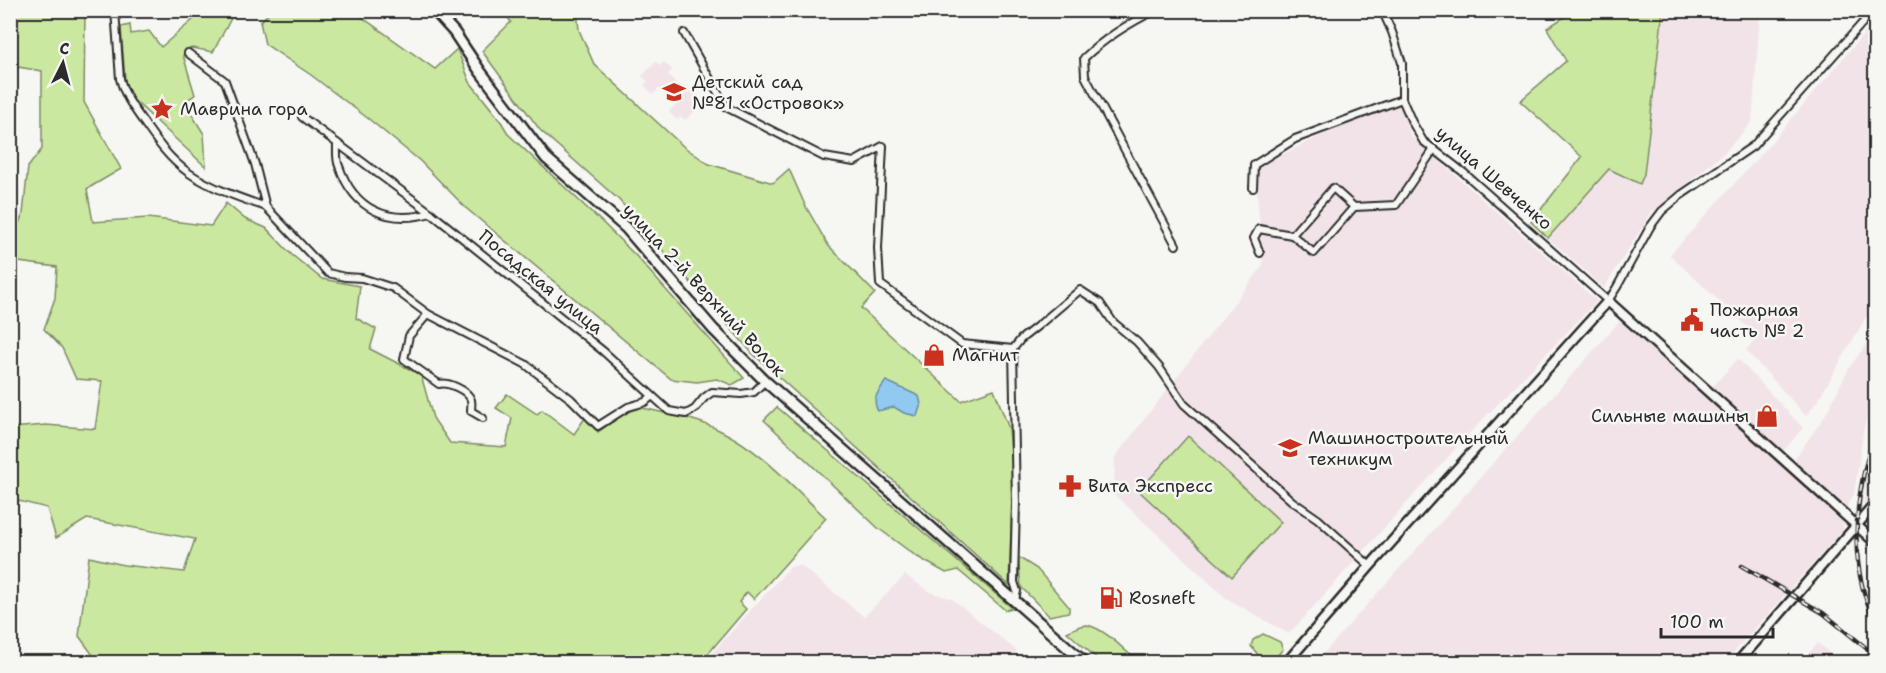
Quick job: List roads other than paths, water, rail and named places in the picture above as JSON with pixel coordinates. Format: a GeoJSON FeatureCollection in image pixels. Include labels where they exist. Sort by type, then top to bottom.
{"type":"FeatureCollection","features":[{"type":"Feature","properties":{"kind":"main road","name":"улица 2-й Верхний Волок"},"geometry":{"type":"LineString","coordinates":[[434,10],[454,32],[480,71],[546,158],[626,228],[713,329],[765,381],[1084,663]]}},
{"type":"Feature","properties":{"kind":"street"},"geometry":{"type":"LineString","coordinates":[[115,10],[120,79],[123,90],[154,137],[188,172],[207,184],[266,207],[328,273],[362,278],[393,288],[428,314],[525,364],[571,399],[598,426],[628,406],[645,402],[651,397]]}},
{"type":"Feature","properties":{"kind":"street"},"geometry":{"type":"LineString","coordinates":[[1156,10],[1093,49],[1084,58],[1085,76],[1176,245]]}},
{"type":"Feature","properties":{"kind":"street"},"geometry":{"type":"LineString","coordinates":[[1253,188],[1254,165],[1295,139],[1402,99],[1402,63],[1382,10]]}},
{"type":"Feature","properties":{"kind":"street"},"geometry":{"type":"LineString","coordinates":[[1287,663],[1370,566],[1608,301],[1650,227],[1662,211],[1681,195],[1753,146],[1874,10]]}},
{"type":"Feature","properties":{"kind":"street"},"geometry":{"type":"LineString","coordinates":[[684,33],[726,107],[824,157],[854,162],[883,146],[878,248],[880,284],[962,344],[1013,349]]}},
{"type":"Feature","properties":{"kind":"street"},"geometry":{"type":"LineString","coordinates":[[188,53],[225,81],[255,164],[266,207]]}},
{"type":"Feature","properties":{"kind":"street","name":"улица Шевченко"},"geometry":{"type":"LineString","coordinates":[[1402,99],[1412,122],[1424,141],[1463,172],[1608,301]]}},
{"type":"Feature","properties":{"kind":"street","name":"Посадская улица"},"geometry":{"type":"LineString","coordinates":[[302,117],[431,213],[603,351],[669,411],[686,414],[695,409],[712,392],[741,394],[754,392],[765,381]]}},
{"type":"Feature","properties":{"kind":"street"},"geometry":{"type":"LineString","coordinates":[[337,143],[338,165],[353,194],[369,207],[386,215],[401,218],[431,213]]}},
{"type":"Feature","properties":{"kind":"street"},"geometry":{"type":"LineString","coordinates":[[1292,235],[1333,188],[1354,207],[1396,205],[1434,149]]}},
{"type":"Feature","properties":{"kind":"street"},"geometry":{"type":"LineString","coordinates":[[1260,253],[1254,238],[1259,229],[1292,235],[1314,253],[1354,207]]}},
{"type":"Feature","properties":{"kind":"street"},"geometry":{"type":"LineString","coordinates":[[1015,600],[1017,591],[1014,582],[1016,503],[1013,349],[1021,339],[1080,290],[1100,303],[1113,322],[1137,342],[1160,367],[1184,404],[1292,501],[1318,519],[1370,566]]}},
{"type":"Feature","properties":{"kind":"street"},"geometry":{"type":"LineString","coordinates":[[1608,301],[1875,543]]}},
{"type":"Feature","properties":{"kind":"street"},"geometry":{"type":"LineString","coordinates":[[428,314],[409,336],[404,359],[439,384],[445,383],[466,393],[471,399],[471,411],[483,418]]}},
{"type":"Feature","properties":{"kind":"street"},"geometry":{"type":"LineString","coordinates":[[1738,663],[1875,503]]}},
{"type":"Feature","properties":{"kind":"water"},"geometry":{"type":"Polygon","coordinates":[[[886,381],[919,396],[921,404],[917,416],[904,413],[894,407],[878,411],[875,399],[886,381]]]}},
{"type":"Feature","properties":{"kind":"railway"},"geometry":{"type":"LineString","coordinates":[[1876,430],[1865,469],[1856,529],[1859,569],[1864,593],[1876,624]]}},
{"type":"Feature","properties":{"kind":"railway"},"geometry":{"type":"LineString","coordinates":[[1742,566],[1823,613],[1876,656]]}},
{"type":"Feature","properties":{"kind":"place","name":"Детский сад №81 «Островок»"},"geometry":{"type":"Point","coordinates":[674,92]}},
{"type":"Feature","properties":{"kind":"place","name":"Маврина гора"},"geometry":{"type":"Point","coordinates":[162,109]}},
{"type":"Feature","properties":{"kind":"place","name":"Пожарная часть № 2"},"geometry":{"type":"Point","coordinates":[1692,320]}},
{"type":"Feature","properties":{"kind":"place","name":"Магнит"},"geometry":{"type":"Point","coordinates":[934,355]}},
{"type":"Feature","properties":{"kind":"place","name":"Сильные машины"},"geometry":{"type":"Point","coordinates":[1767,416]}},
{"type":"Feature","properties":{"kind":"place","name":"Машиностроительный техникум"},"geometry":{"type":"Point","coordinates":[1290,448]}},
{"type":"Feature","properties":{"kind":"place","name":"Вита Экспресс"},"geometry":{"type":"Point","coordinates":[1070,486]}},
{"type":"Feature","properties":{"kind":"place","name":"Rosneft"},"geometry":{"type":"Point","coordinates":[1111,598]}}]}
